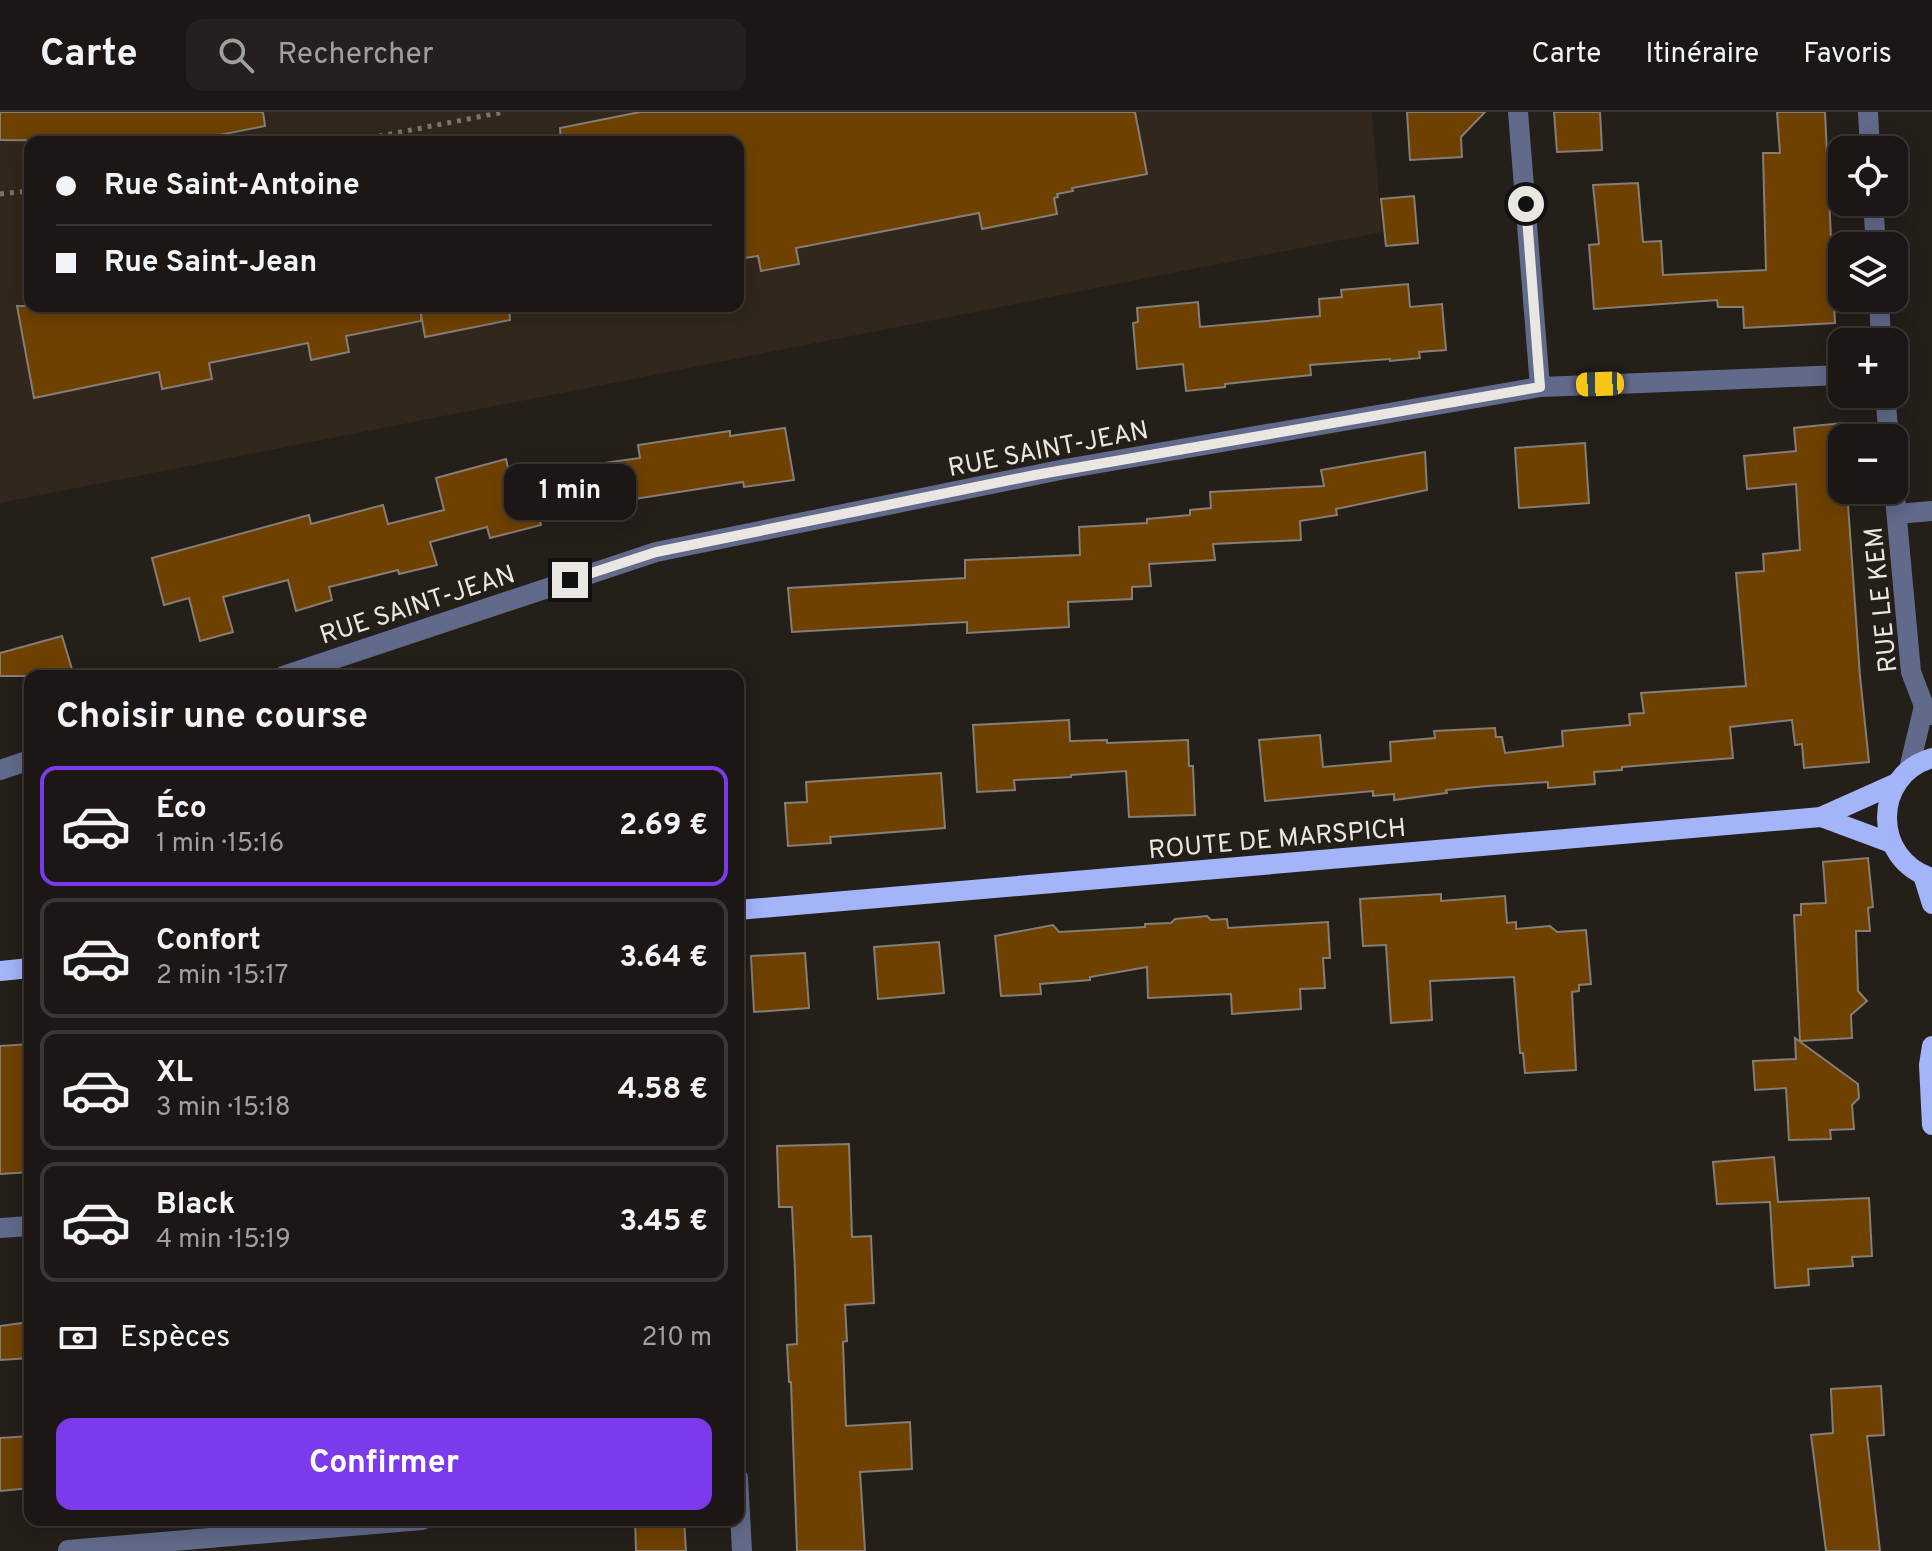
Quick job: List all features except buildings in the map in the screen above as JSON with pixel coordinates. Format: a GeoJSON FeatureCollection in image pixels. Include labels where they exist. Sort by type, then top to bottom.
{"type":"FeatureCollection","features":[{"type":"Feature","properties":{"kind":"main road","name":"ROUTE DE MARSPICH"},"geometry":{"type":"LineString","coordinates":[[744,909],[1821,817],[1932,758]]}},
{"type":"Feature","properties":{"kind":"main road"},"geometry":{"type":"LineString","coordinates":[[1903,776],[1890,797],[1887,827],[1891,843],[1899,856],[1909,867],[1927,876],[1932,904]]}},
{"type":"Feature","properties":{"kind":"main road","name":"ROUTE DE MARSPICH"},"geometry":{"type":"LineString","coordinates":[[1821,817],[1891,843]]}},
{"type":"Feature","properties":{"kind":"main road"},"geometry":{"type":"LineString","coordinates":[[0,971],[24,969]]}},
{"type":"Feature","properties":{"kind":"main road"},"geometry":{"type":"LineString","coordinates":[[1932,1046],[1929,1065],[1932,1125]]}},
{"type":"Feature","properties":{"kind":"street"},"geometry":{"type":"LineString","coordinates":[[1518,112],[1540,387]]}},
{"type":"Feature","properties":{"kind":"street"},"geometry":{"type":"LineString","coordinates":[[1868,112],[1869,136]]}},
{"type":"Feature","properties":{"kind":"street","name":"RUE SAINT-JEAN"},"geometry":{"type":"LineString","coordinates":[[301,670],[656,552],[1065,469],[1540,387],[1828,376]]}},
{"type":"Feature","properties":{"kind":"street","name":"RUE LE KEM"},"geometry":{"type":"LineString","coordinates":[[1896,504],[1911,672],[1928,710],[1903,776]]}},
{"type":"Feature","properties":{"kind":"street"},"geometry":{"type":"LineString","coordinates":[[1897,514],[1932,511]]}},
{"type":"Feature","properties":{"kind":"street"},"geometry":{"type":"LineString","coordinates":[[0,770],[24,762]]}},
{"type":"Feature","properties":{"kind":"street"},"geometry":{"type":"LineString","coordinates":[[0,1228],[24,1226]]}},
{"type":"Feature","properties":{"kind":"street"},"geometry":{"type":"LineString","coordinates":[[68,1550],[319,1526]]}},
{"type":"Feature","properties":{"kind":"street"},"geometry":{"type":"LineString","coordinates":[[741,1526],[742,1551]]}},
{"type":"Feature","properties":{"kind":"path"},"geometry":{"type":"LineString","coordinates":[[445,112],[448,123]]}},
{"type":"Feature","properties":{"kind":"path"},"geometry":{"type":"LineString","coordinates":[[380,136],[504,112]]}},
{"type":"Feature","properties":{"kind":"path"},"geometry":{"type":"LineString","coordinates":[[0,194],[24,192]]}},
{"type":"Feature","properties":{"kind":"shaded area"},"geometry":{"type":"Polygon","coordinates":[[[0,112],[1372,112],[1382,232],[0,503],[0,112]]]}},
{"type":"Feature","properties":{"kind":"route"},"geometry":{"type":"LineString","coordinates":[[570,580],[656,552],[1065,469],[1540,387],[1526,204]]}}]}
